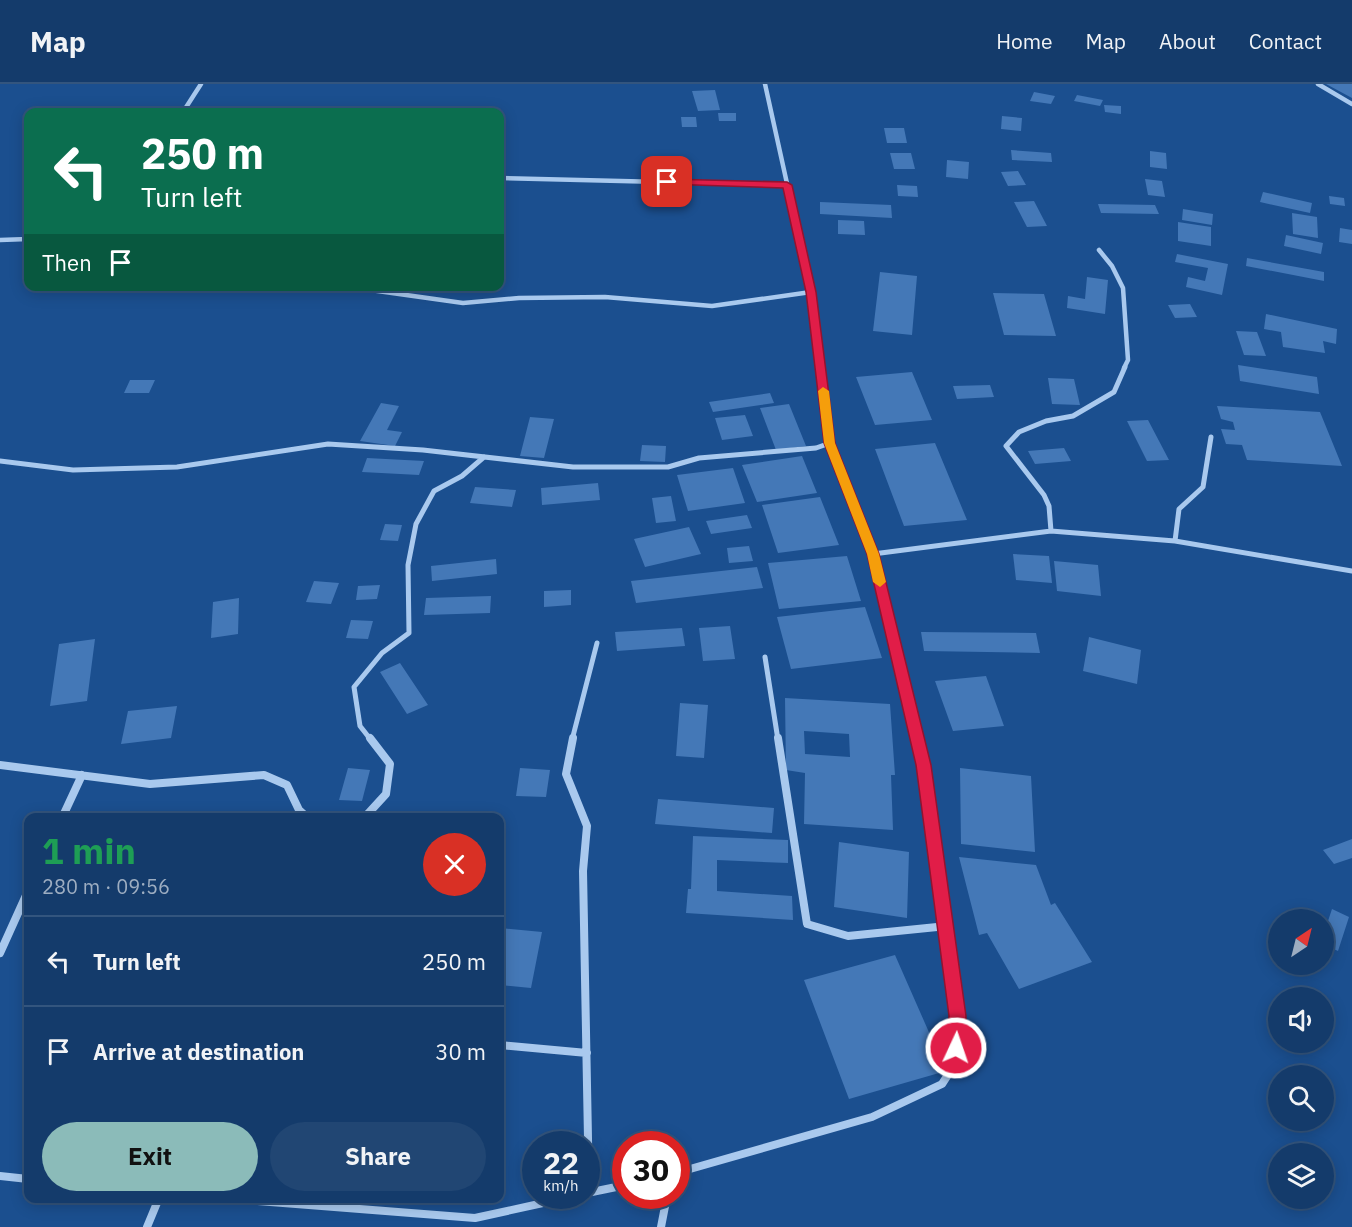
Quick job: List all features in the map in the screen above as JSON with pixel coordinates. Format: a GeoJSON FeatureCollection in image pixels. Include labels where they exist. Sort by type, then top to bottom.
{"type":"FeatureCollection","features":[{"type":"Feature","properties":{"kind":"street"},"geometry":{"type":"LineString","coordinates":[[186,108],[201,84]]}},
{"type":"Feature","properties":{"kind":"street"},"geometry":{"type":"LineString","coordinates":[[690,1169],[872,1117],[942,1084],[955,1064],[958,1016],[924,765],[873,554],[830,443],[811,292],[765,84]]}},
{"type":"Feature","properties":{"kind":"street"},"geometry":{"type":"LineString","coordinates":[[1318,84],[1352,104]]}},
{"type":"Feature","properties":{"kind":"street"},"geometry":{"type":"LineString","coordinates":[[504,178],[787,185]]}},
{"type":"Feature","properties":{"kind":"street"},"geometry":{"type":"LineString","coordinates":[[0,240],[24,238]]}},
{"type":"Feature","properties":{"kind":"street"},"geometry":{"type":"LineString","coordinates":[[1051,531],[1048,503],[1029,475],[1013,461],[1006,446],[1019,432],[1046,421],[1073,416],[1114,392],[1128,360],[1123,288],[1112,266],[1099,250]]}},
{"type":"Feature","properties":{"kind":"street"},"geometry":{"type":"LineString","coordinates":[[378,291],[463,303],[519,298],[605,297],[712,306],[811,292]]}},
{"type":"Feature","properties":{"kind":"street"},"geometry":{"type":"LineString","coordinates":[[1175,541],[1179,508],[1203,487],[1211,437]]}},
{"type":"Feature","properties":{"kind":"street"},"geometry":{"type":"LineString","coordinates":[[0,461],[73,470],[177,467],[328,444],[423,450],[573,467],[668,467],[699,458],[816,448],[830,443]]}},
{"type":"Feature","properties":{"kind":"street"},"geometry":{"type":"LineString","coordinates":[[369,813],[386,794],[390,764],[360,726],[354,687],[382,653],[409,633],[408,565],[416,524],[434,491],[462,476],[484,457]]}},
{"type":"Feature","properties":{"kind":"street"},"geometry":{"type":"LineString","coordinates":[[873,554],[1051,531],[1175,541],[1352,571]]}},
{"type":"Feature","properties":{"kind":"street"},"geometry":{"type":"LineString","coordinates":[[588,1131],[583,871],[587,826],[566,774],[577,716],[597,643]]}},
{"type":"Feature","properties":{"kind":"street"},"geometry":{"type":"LineString","coordinates":[[765,657],[807,924],[848,936],[946,926]]}},
{"type":"Feature","properties":{"kind":"street"},"geometry":{"type":"LineString","coordinates":[[0,765],[150,784],[264,775],[287,785],[302,813]]}},
{"type":"Feature","properties":{"kind":"street"},"geometry":{"type":"LineString","coordinates":[[64,813],[81,775]]}},
{"type":"Feature","properties":{"kind":"street"},"geometry":{"type":"LineString","coordinates":[[0,953],[24,900]]}},
{"type":"Feature","properties":{"kind":"street"},"geometry":{"type":"LineString","coordinates":[[504,1045],[587,1053]]}},
{"type":"Feature","properties":{"kind":"street"},"geometry":{"type":"LineString","coordinates":[[0,1176],[24,1179]]}},
{"type":"Feature","properties":{"kind":"street"},"geometry":{"type":"LineString","coordinates":[[147,1227],[157,1203]]}},
{"type":"Feature","properties":{"kind":"street"},"geometry":{"type":"LineString","coordinates":[[283,1203],[475,1218],[522,1208]]}},
{"type":"Feature","properties":{"kind":"street"},"geometry":{"type":"LineString","coordinates":[[662,1227],[665,1209]]}},
{"type":"Feature","properties":{"kind":"building"},"geometry":{"type":"Polygon","coordinates":[[[1326,84],[1352,84],[1352,98],[1326,84]]]}},
{"type":"Feature","properties":{"kind":"building"},"geometry":{"type":"Polygon","coordinates":[[[715,90],[720,110],[698,111],[692,91],[715,90]]]}},
{"type":"Feature","properties":{"kind":"building"},"geometry":{"type":"Polygon","coordinates":[[[1034,92],[1055,96],[1051,104],[1030,101],[1034,92]]]}},
{"type":"Feature","properties":{"kind":"building"},"geometry":{"type":"Polygon","coordinates":[[[1077,95],[1103,100],[1100,106],[1074,101],[1077,95]]]}},
{"type":"Feature","properties":{"kind":"building"},"geometry":{"type":"Polygon","coordinates":[[[1104,105],[1121,106],[1121,114],[1105,112],[1104,105]]]}},
{"type":"Feature","properties":{"kind":"building"},"geometry":{"type":"Polygon","coordinates":[[[718,113],[736,113],[736,121],[719,121],[718,113]]]}},
{"type":"Feature","properties":{"kind":"building"},"geometry":{"type":"Polygon","coordinates":[[[1002,116],[1022,118],[1021,131],[1001,129],[1002,116]]]}},
{"type":"Feature","properties":{"kind":"building"},"geometry":{"type":"Polygon","coordinates":[[[681,117],[696,117],[697,127],[682,127],[681,117]]]}},
{"type":"Feature","properties":{"kind":"building"},"geometry":{"type":"Polygon","coordinates":[[[884,128],[904,128],[907,143],[887,143],[884,128]]]}},
{"type":"Feature","properties":{"kind":"building"},"geometry":{"type":"Polygon","coordinates":[[[1011,150],[1051,153],[1052,162],[1012,160],[1011,150]]]}},
{"type":"Feature","properties":{"kind":"building"},"geometry":{"type":"Polygon","coordinates":[[[1150,151],[1166,153],[1167,169],[1150,167],[1150,151]]]}},
{"type":"Feature","properties":{"kind":"building"},"geometry":{"type":"Polygon","coordinates":[[[890,153],[911,153],[915,169],[894,169],[890,153]]]}},
{"type":"Feature","properties":{"kind":"building"},"geometry":{"type":"Polygon","coordinates":[[[947,160],[969,162],[968,179],[946,177],[947,160]]]}},
{"type":"Feature","properties":{"kind":"building"},"geometry":{"type":"Polygon","coordinates":[[[1018,171],[1026,185],[1008,186],[1001,172],[1018,171]]]}},
{"type":"Feature","properties":{"kind":"building"},"geometry":{"type":"Polygon","coordinates":[[[1145,179],[1162,181],[1165,197],[1148,195],[1145,179]]]}},
{"type":"Feature","properties":{"kind":"building"},"geometry":{"type":"Polygon","coordinates":[[[897,185],[917,186],[918,197],[898,196],[897,185]]]}},
{"type":"Feature","properties":{"kind":"building"},"geometry":{"type":"Polygon","coordinates":[[[1263,192],[1312,203],[1310,213],[1260,202],[1263,192]]]}},
{"type":"Feature","properties":{"kind":"building"},"geometry":{"type":"Polygon","coordinates":[[[1329,196],[1344,198],[1345,206],[1330,204],[1329,196]]]}},
{"type":"Feature","properties":{"kind":"building"},"geometry":{"type":"Polygon","coordinates":[[[1034,201],[1047,226],[1027,227],[1014,202],[1034,201]]]}},
{"type":"Feature","properties":{"kind":"building"},"geometry":{"type":"Polygon","coordinates":[[[820,202],[891,205],[892,218],[820,214],[820,202]]]}},
{"type":"Feature","properties":{"kind":"building"},"geometry":{"type":"Polygon","coordinates":[[[1098,204],[1155,205],[1159,214],[1101,213],[1098,204]]]}},
{"type":"Feature","properties":{"kind":"building"},"geometry":{"type":"Polygon","coordinates":[[[1183,209],[1213,214],[1212,225],[1182,220],[1183,209]]]}},
{"type":"Feature","properties":{"kind":"building"},"geometry":{"type":"Polygon","coordinates":[[[1292,213],[1317,217],[1318,238],[1293,234],[1292,213]]]}},
{"type":"Feature","properties":{"kind":"building"},"geometry":{"type":"Polygon","coordinates":[[[838,220],[864,221],[865,235],[838,234],[838,220]]]}},
{"type":"Feature","properties":{"kind":"building"},"geometry":{"type":"Polygon","coordinates":[[[1178,222],[1211,227],[1211,246],[1178,241],[1178,222]]]}},
{"type":"Feature","properties":{"kind":"building"},"geometry":{"type":"Polygon","coordinates":[[[1340,228],[1352,230],[1352,244],[1339,242],[1340,228]]]}},
{"type":"Feature","properties":{"kind":"building"},"geometry":{"type":"Polygon","coordinates":[[[1286,235],[1323,243],[1321,254],[1284,246],[1286,235]]]}},
{"type":"Feature","properties":{"kind":"building"},"geometry":{"type":"Polygon","coordinates":[[[1177,254],[1228,264],[1222,295],[1186,287],[1188,277],[1205,281],[1208,268],[1175,262],[1177,254]]]}},
{"type":"Feature","properties":{"kind":"building"},"geometry":{"type":"Polygon","coordinates":[[[1247,258],[1324,272],[1324,281],[1246,266],[1247,258]]]}},
{"type":"Feature","properties":{"kind":"building"},"geometry":{"type":"Polygon","coordinates":[[[880,272],[917,276],[912,335],[873,331],[880,272]]]}},
{"type":"Feature","properties":{"kind":"building"},"geometry":{"type":"Polygon","coordinates":[[[1087,277],[1108,280],[1105,314],[1067,308],[1068,296],[1085,299],[1087,277]]]}},
{"type":"Feature","properties":{"kind":"building"},"geometry":{"type":"Polygon","coordinates":[[[993,293],[1044,294],[1056,336],[1004,335],[993,293]]]}},
{"type":"Feature","properties":{"kind":"building"},"geometry":{"type":"Polygon","coordinates":[[[1190,304],[1197,317],[1175,318],[1168,305],[1190,304]]]}},
{"type":"Feature","properties":{"kind":"building"},"geometry":{"type":"Polygon","coordinates":[[[1266,314],[1337,329],[1336,344],[1323,341],[1325,353],[1283,347],[1281,332],[1264,329],[1266,314]]]}},
{"type":"Feature","properties":{"kind":"building"},"geometry":{"type":"Polygon","coordinates":[[[1236,331],[1257,332],[1266,356],[1244,355],[1236,331]]]}},
{"type":"Feature","properties":{"kind":"building"},"geometry":{"type":"Polygon","coordinates":[[[1238,365],[1317,377],[1319,394],[1240,381],[1238,365]]]}},
{"type":"Feature","properties":{"kind":"building"},"geometry":{"type":"Polygon","coordinates":[[[912,372],[932,420],[875,425],[856,377],[912,372]]]}},
{"type":"Feature","properties":{"kind":"building"},"geometry":{"type":"Polygon","coordinates":[[[1048,378],[1074,379],[1080,405],[1052,404],[1048,378]]]}},
{"type":"Feature","properties":{"kind":"building"},"geometry":{"type":"Polygon","coordinates":[[[130,380],[155,380],[149,393],[124,393],[130,380]]]}},
{"type":"Feature","properties":{"kind":"building"},"geometry":{"type":"Polygon","coordinates":[[[990,385],[994,397],[957,399],[953,386],[990,385]]]}},
{"type":"Feature","properties":{"kind":"building"},"geometry":{"type":"Polygon","coordinates":[[[770,393],[774,403],[713,412],[709,402],[770,393]]]}},
{"type":"Feature","properties":{"kind":"building"},"geometry":{"type":"Polygon","coordinates":[[[381,403],[399,406],[387,430],[402,432],[395,446],[360,441],[381,403]]]}},
{"type":"Feature","properties":{"kind":"building"},"geometry":{"type":"Polygon","coordinates":[[[789,404],[806,446],[776,450],[760,408],[789,404]]]}},
{"type":"Feature","properties":{"kind":"building"},"geometry":{"type":"Polygon","coordinates":[[[1217,406],[1320,412],[1342,466],[1247,460],[1242,445],[1226,444],[1221,429],[1235,430],[1233,422],[1221,419],[1217,406]]]}},
{"type":"Feature","properties":{"kind":"building"},"geometry":{"type":"Polygon","coordinates":[[[745,415],[753,436],[722,440],[715,418],[745,415]]]}},
{"type":"Feature","properties":{"kind":"building"},"geometry":{"type":"Polygon","coordinates":[[[530,417],[554,419],[544,458],[520,456],[530,417]]]}},
{"type":"Feature","properties":{"kind":"building"},"geometry":{"type":"Polygon","coordinates":[[[1148,420],[1169,460],[1147,461],[1127,421],[1148,420]]]}},
{"type":"Feature","properties":{"kind":"building"},"geometry":{"type":"Polygon","coordinates":[[[935,443],[967,520],[904,526],[875,449],[935,443]]]}},
{"type":"Feature","properties":{"kind":"building"},"geometry":{"type":"Polygon","coordinates":[[[642,445],[666,446],[665,462],[640,461],[642,445]]]}},
{"type":"Feature","properties":{"kind":"building"},"geometry":{"type":"Polygon","coordinates":[[[1064,448],[1071,461],[1035,464],[1028,451],[1064,448]]]}},
{"type":"Feature","properties":{"kind":"building"},"geometry":{"type":"Polygon","coordinates":[[[802,456],[817,493],[757,502],[742,465],[802,456]]]}},
{"type":"Feature","properties":{"kind":"building"},"geometry":{"type":"Polygon","coordinates":[[[367,458],[424,461],[419,475],[362,472],[367,458]]]}},
{"type":"Feature","properties":{"kind":"building"},"geometry":{"type":"Polygon","coordinates":[[[733,468],[745,503],[688,511],[677,475],[733,468]]]}},
{"type":"Feature","properties":{"kind":"building"},"geometry":{"type":"Polygon","coordinates":[[[598,483],[600,500],[542,505],[541,488],[598,483]]]}},
{"type":"Feature","properties":{"kind":"building"},"geometry":{"type":"Polygon","coordinates":[[[475,487],[516,490],[512,507],[470,503],[475,487]]]}},
{"type":"Feature","properties":{"kind":"building"},"geometry":{"type":"Polygon","coordinates":[[[671,496],[676,521],[656,523],[652,498],[671,496]]]}},
{"type":"Feature","properties":{"kind":"building"},"geometry":{"type":"Polygon","coordinates":[[[820,497],[839,545],[778,553],[762,505],[820,497]]]}},
{"type":"Feature","properties":{"kind":"building"},"geometry":{"type":"Polygon","coordinates":[[[747,515],[752,528],[711,534],[706,521],[747,515]]]}},
{"type":"Feature","properties":{"kind":"building"},"geometry":{"type":"Polygon","coordinates":[[[385,524],[402,525],[398,541],[380,540],[385,524]]]}},
{"type":"Feature","properties":{"kind":"building"},"geometry":{"type":"Polygon","coordinates":[[[689,527],[701,554],[645,567],[634,539],[689,527]]]}},
{"type":"Feature","properties":{"kind":"building"},"geometry":{"type":"Polygon","coordinates":[[[749,546],[753,561],[729,563],[727,548],[749,546]]]}},
{"type":"Feature","properties":{"kind":"building"},"geometry":{"type":"Polygon","coordinates":[[[1013,554],[1049,556],[1052,583],[1016,580],[1013,554]]]}},
{"type":"Feature","properties":{"kind":"building"},"geometry":{"type":"Polygon","coordinates":[[[847,556],[861,601],[779,609],[768,563],[847,556]]]}},
{"type":"Feature","properties":{"kind":"building"},"geometry":{"type":"Polygon","coordinates":[[[496,559],[497,574],[432,581],[431,566],[496,559]]]}},
{"type":"Feature","properties":{"kind":"building"},"geometry":{"type":"Polygon","coordinates":[[[1054,561],[1098,565],[1101,596],[1057,591],[1054,561]]]}},
{"type":"Feature","properties":{"kind":"building"},"geometry":{"type":"Polygon","coordinates":[[[757,567],[763,588],[636,603],[631,581],[757,567]]]}},
{"type":"Feature","properties":{"kind":"building"},"geometry":{"type":"Polygon","coordinates":[[[314,581],[339,583],[331,604],[306,602],[314,581]]]}},
{"type":"Feature","properties":{"kind":"building"},"geometry":{"type":"Polygon","coordinates":[[[380,585],[377,599],[356,600],[358,586],[380,585]]]}},
{"type":"Feature","properties":{"kind":"building"},"geometry":{"type":"Polygon","coordinates":[[[571,590],[571,605],[544,607],[544,591],[571,590]]]}},
{"type":"Feature","properties":{"kind":"building"},"geometry":{"type":"Polygon","coordinates":[[[491,596],[490,613],[424,615],[426,598],[491,596]]]}},
{"type":"Feature","properties":{"kind":"building"},"geometry":{"type":"Polygon","coordinates":[[[239,598],[238,634],[211,638],[213,602],[239,598]]]}},
{"type":"Feature","properties":{"kind":"building"},"geometry":{"type":"Polygon","coordinates":[[[865,607],[882,658],[791,669],[777,617],[865,607]]]}},
{"type":"Feature","properties":{"kind":"building"},"geometry":{"type":"Polygon","coordinates":[[[351,620],[373,621],[368,639],[346,638],[351,620]]]}},
{"type":"Feature","properties":{"kind":"building"},"geometry":{"type":"Polygon","coordinates":[[[730,626],[735,659],[703,661],[699,628],[730,626]]]}},
{"type":"Feature","properties":{"kind":"building"},"geometry":{"type":"Polygon","coordinates":[[[682,628],[685,646],[617,651],[615,632],[682,628]]]}},
{"type":"Feature","properties":{"kind":"building"},"geometry":{"type":"Polygon","coordinates":[[[921,632],[1036,633],[1040,653],[924,651],[921,632]]]}},
{"type":"Feature","properties":{"kind":"building"},"geometry":{"type":"Polygon","coordinates":[[[1089,637],[1141,650],[1137,684],[1083,671],[1089,637]]]}},
{"type":"Feature","properties":{"kind":"building"},"geometry":{"type":"Polygon","coordinates":[[[95,639],[87,701],[50,706],[59,644],[95,639]]]}},
{"type":"Feature","properties":{"kind":"building"},"geometry":{"type":"Polygon","coordinates":[[[400,663],[428,705],[407,714],[380,672],[400,663]]]}},
{"type":"Feature","properties":{"kind":"building"},"geometry":{"type":"Polygon","coordinates":[[[986,676],[1004,726],[953,731],[935,681],[986,676]]]}},
{"type":"Feature","properties":{"kind":"building"},"geometry":{"type":"Polygon","coordinates":[[[785,698],[890,704],[895,775],[891,775],[893,830],[804,824],[805,773],[786,770],[785,698]],[[804,731],[805,754],[850,757],[849,734],[804,731]]]}},
{"type":"Feature","properties":{"kind":"building"},"geometry":{"type":"Polygon","coordinates":[[[680,703],[708,705],[704,758],[676,756],[680,703]]]}},
{"type":"Feature","properties":{"kind":"building"},"geometry":{"type":"Polygon","coordinates":[[[177,706],[171,738],[121,744],[128,711],[177,706]]]}},
{"type":"Feature","properties":{"kind":"building"},"geometry":{"type":"Polygon","coordinates":[[[348,768],[370,770],[362,801],[339,800],[348,768]]]}},
{"type":"Feature","properties":{"kind":"building"},"geometry":{"type":"Polygon","coordinates":[[[520,768],[550,770],[546,797],[516,796],[520,768]]]}},
{"type":"Feature","properties":{"kind":"building"},"geometry":{"type":"Polygon","coordinates":[[[960,768],[1031,776],[1035,852],[961,844],[960,768]]]}},
{"type":"Feature","properties":{"kind":"building"},"geometry":{"type":"Polygon","coordinates":[[[658,799],[774,808],[772,833],[655,824],[658,799]]]}},
{"type":"Feature","properties":{"kind":"building"},"geometry":{"type":"Polygon","coordinates":[[[693,836],[788,840],[788,863],[717,860],[717,891],[792,896],[793,920],[686,913],[688,889],[691,889],[693,836]]]}},
{"type":"Feature","properties":{"kind":"building"},"geometry":{"type":"Polygon","coordinates":[[[1352,839],[1352,858],[1334,864],[1323,850],[1352,839]]]}},
{"type":"Feature","properties":{"kind":"building"},"geometry":{"type":"Polygon","coordinates":[[[839,842],[909,852],[907,918],[834,907],[839,842]]]}},
{"type":"Feature","properties":{"kind":"building"},"geometry":{"type":"Polygon","coordinates":[[[959,857],[1036,865],[1051,905],[1055,903],[1092,962],[1019,989],[987,933],[979,935],[959,857]]]}},
{"type":"Feature","properties":{"kind":"building"},"geometry":{"type":"Polygon","coordinates":[[[1334,910],[1349,917],[1338,951],[1334,949],[1334,910]]]}},
{"type":"Feature","properties":{"kind":"building"},"geometry":{"type":"Polygon","coordinates":[[[504,928],[542,932],[531,988],[504,985],[504,928]]]}},
{"type":"Feature","properties":{"kind":"building"},"geometry":{"type":"Polygon","coordinates":[[[895,955],[946,1071],[849,1099],[804,980],[895,955]]]}},
{"type":"Feature","properties":{"kind":"slow traffic"},"geometry":{"type":"LineString","coordinates":[[823,391],[830,443],[873,554],[880,582]]}},
{"type":"Feature","properties":{"kind":"route"},"geometry":{"type":"LineString","coordinates":[[667,182],[787,185],[811,292],[830,443],[873,554],[924,765],[958,1016],[956,1048]]}}]}
